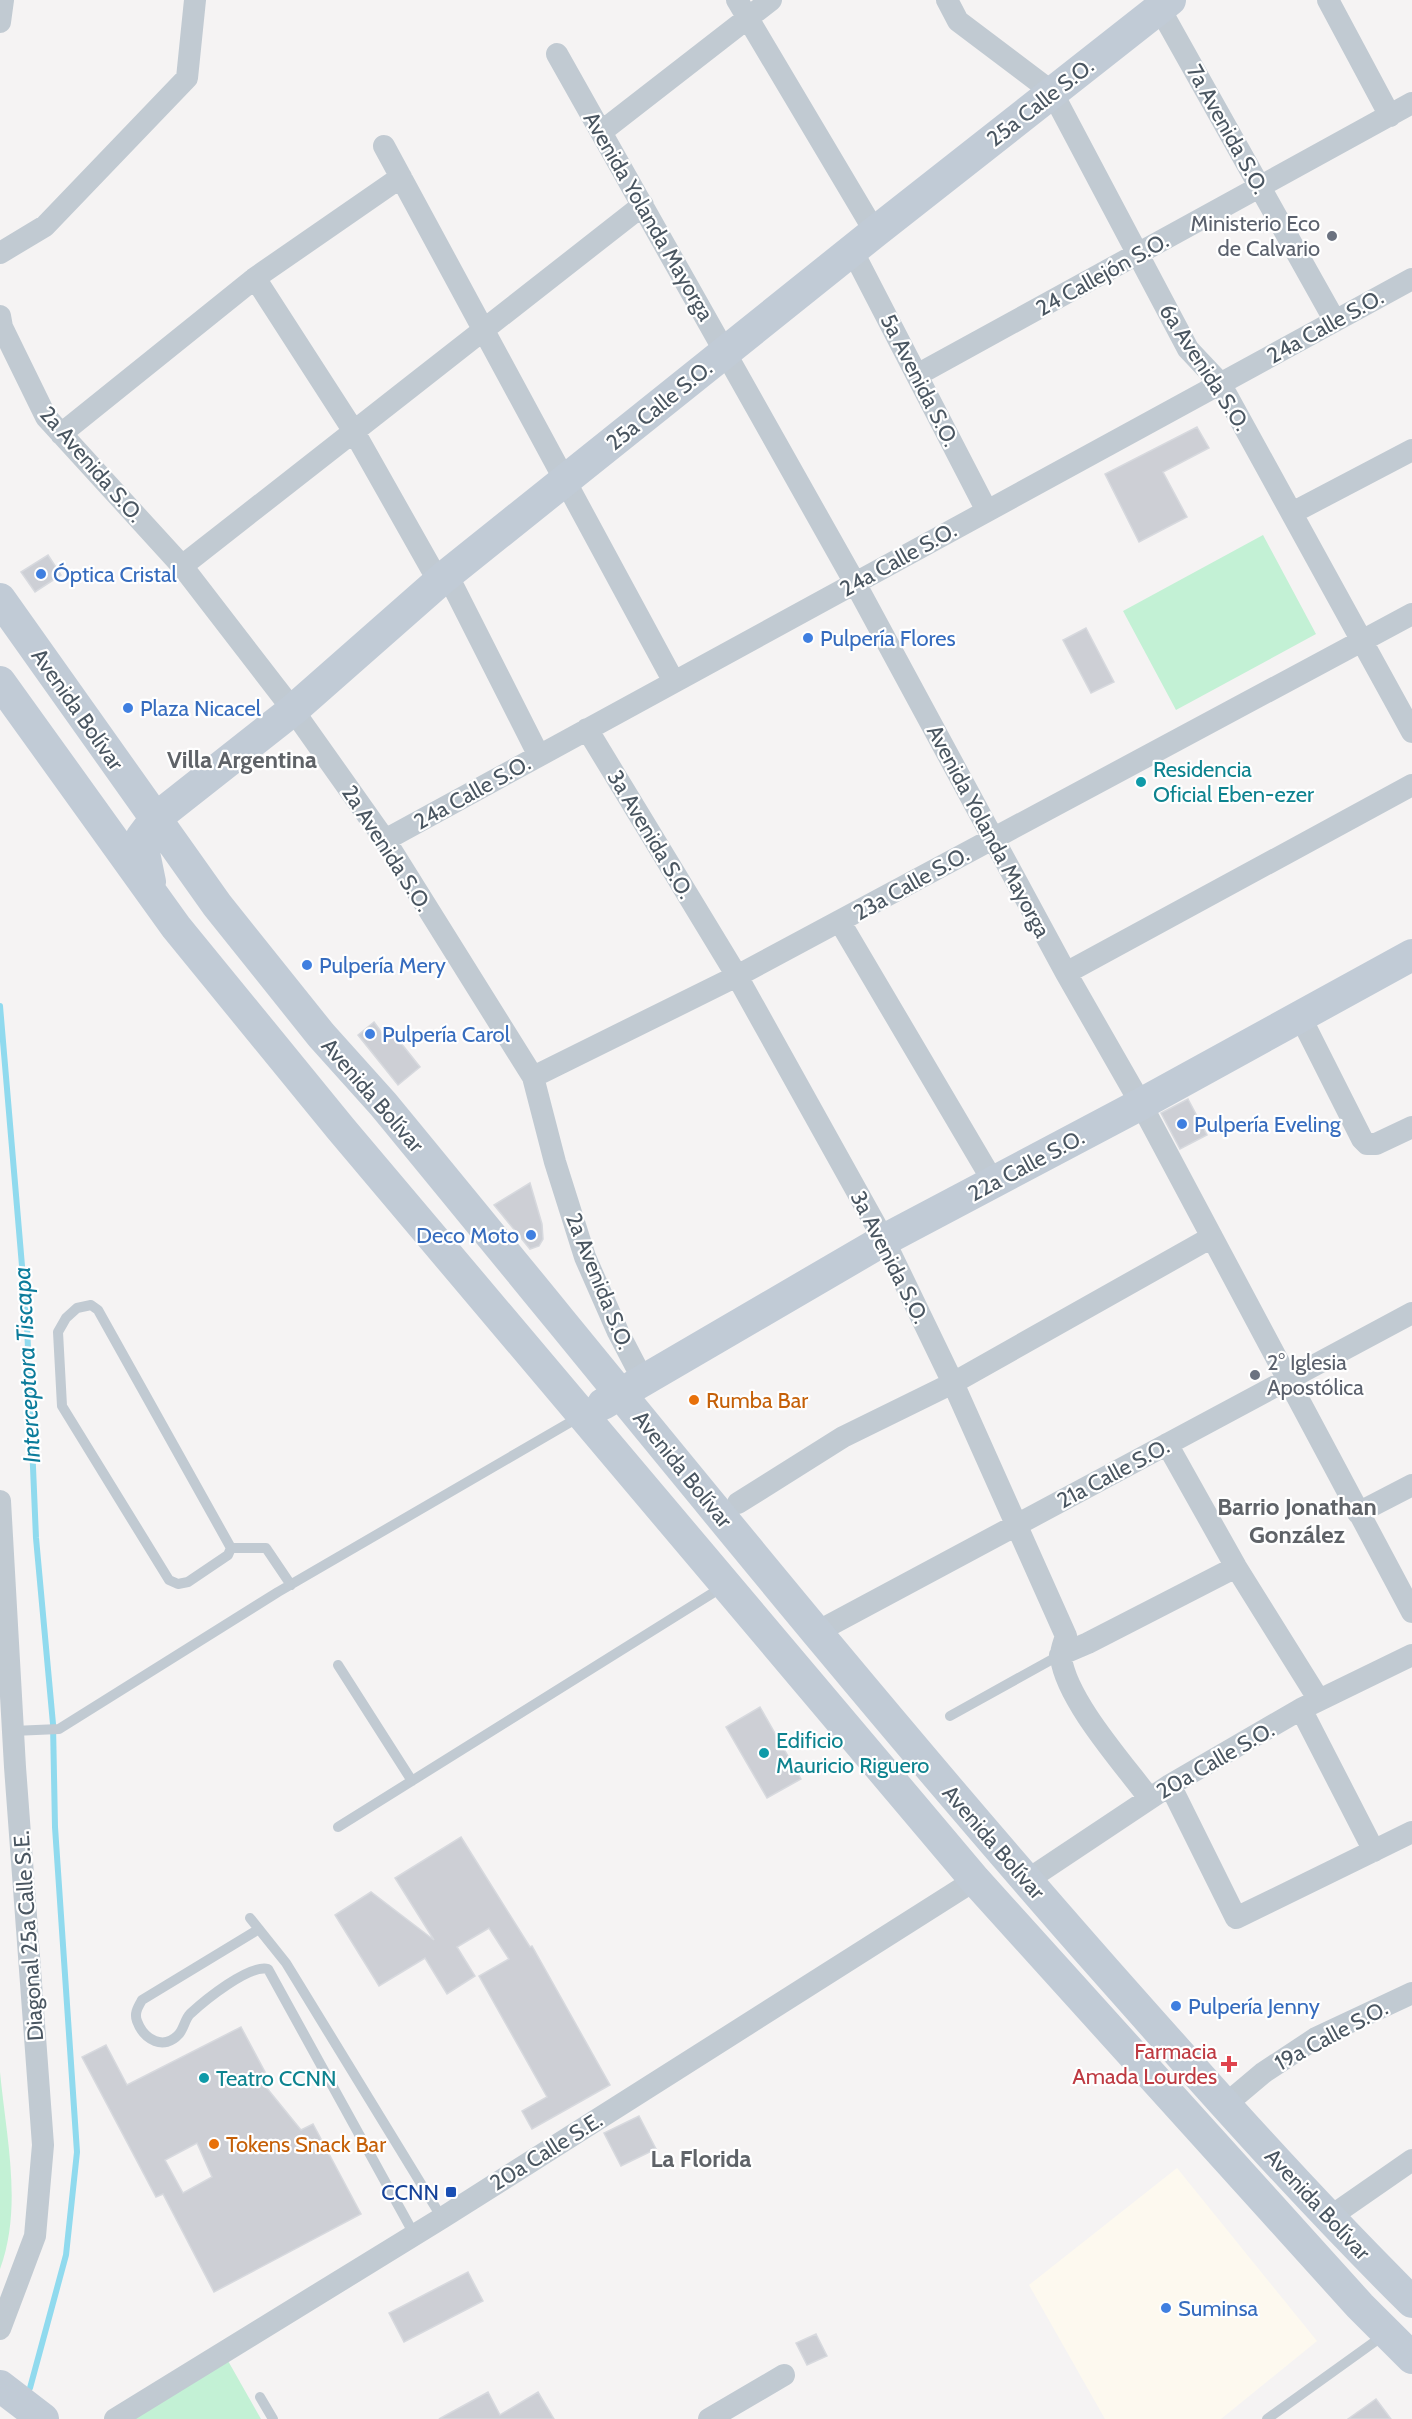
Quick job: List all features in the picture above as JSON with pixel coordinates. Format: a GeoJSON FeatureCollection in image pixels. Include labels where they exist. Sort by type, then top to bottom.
{"type":"FeatureCollection","features":[{"type":"Feature","properties":{"kind":"main road","name":"25a Calle S.O."},"geometry":{"type":"LineString","coordinates":[[156,819],[293,710],[443,578],[1162,3]]}},
{"type":"Feature","properties":{"kind":"main road","name":"Avenida Bolívar"},"geometry":{"type":"LineString","coordinates":[[0,599],[217,905],[321,1035],[632,1387],[815,1633],[1026,1881],[1225,2105],[1412,2302]]}},
{"type":"Feature","properties":{"kind":"main road","name":"Avenida Bolívar"},"geometry":{"type":"LineString","coordinates":[[0,682],[191,946],[341,1129],[584,1414],[975,1880],[1412,2358]]}},
{"type":"Feature","properties":{"kind":"main road"},"geometry":{"type":"LineString","coordinates":[[71,781],[135,821],[156,819]]}},
{"type":"Feature","properties":{"kind":"main road"},"geometry":{"type":"LineString","coordinates":[[155,898],[145,865],[141,838],[156,819]]}},
{"type":"Feature","properties":{"kind":"main road","name":"22a Calle S.O."},"geometry":{"type":"LineString","coordinates":[[632,1387],[884,1240],[1141,1104],[1412,955]]}},
{"type":"Feature","properties":{"kind":"main road"},"geometry":{"type":"LineString","coordinates":[[584,1414],[632,1387]]}},
{"type":"Feature","properties":{"kind":"main road"},"geometry":{"type":"LineString","coordinates":[[0,2386],[43,2419]]}},
{"type":"Feature","properties":{"kind":"street"},"geometry":{"type":"LineString","coordinates":[[0,22],[3,0]]}},
{"type":"Feature","properties":{"kind":"street"},"geometry":{"type":"LineString","coordinates":[[0,253],[45,226],[187,78],[195,0]]}},
{"type":"Feature","properties":{"kind":"street"},"geometry":{"type":"LineString","coordinates":[[601,132],[742,9],[771,0]]}},
{"type":"Feature","properties":{"kind":"street","name":"6a Avenida S.O."},"geometry":{"type":"LineString","coordinates":[[948,0],[958,21],[1052,92],[1188,349],[1221,383],[1412,732]]}},
{"type":"Feature","properties":{"kind":"street"},"geometry":{"type":"LineString","coordinates":[[1328,0],[1390,116]]}},
{"type":"Feature","properties":{"kind":"street","name":"7a Avenida S.O."},"geometry":{"type":"LineString","coordinates":[[1162,3],[1260,187],[1335,321]]}},
{"type":"Feature","properties":{"kind":"street","name":"5a Avenida S.O."},"geometry":{"type":"LineString","coordinates":[[742,9],[863,241],[917,375],[987,511]]}},
{"type":"Feature","properties":{"kind":"street","name":"Avenida Yolanda Mayorga"},"geometry":{"type":"LineString","coordinates":[[557,54],[726,351],[855,583],[1066,973],[1141,1104],[1412,1612]]}},
{"type":"Feature","properties":{"kind":"street","name":"24 Callejón S.O."},"geometry":{"type":"LineString","coordinates":[[917,375],[1412,103]]}},
{"type":"Feature","properties":{"kind":"street"},"geometry":{"type":"LineString","coordinates":[[384,146],[674,682]]}},
{"type":"Feature","properties":{"kind":"street"},"geometry":{"type":"LineString","coordinates":[[61,434],[255,278],[401,177]]}},
{"type":"Feature","properties":{"kind":"street"},"geometry":{"type":"LineString","coordinates":[[182,566],[643,205]]}},
{"type":"Feature","properties":{"kind":"street"},"geometry":{"type":"LineString","coordinates":[[255,278],[353,430],[431,568],[454,588],[539,756]]}},
{"type":"Feature","properties":{"kind":"street","name":"24a Calle S.O."},"geometry":{"type":"LineString","coordinates":[[385,840],[1412,279]]}},
{"type":"Feature","properties":{"kind":"street","name":"2a Avenida S.O."},"geometry":{"type":"LineString","coordinates":[[0,316],[2,327],[46,417],[182,566],[293,710],[385,840],[533,1077],[555,1162],[585,1257],[618,1332],[632,1387]]}},
{"type":"Feature","properties":{"kind":"street"},"geometry":{"type":"LineString","coordinates":[[1292,513],[1412,450]]}},
{"type":"Feature","properties":{"kind":"street","name":"23a Calle S.O."},"geometry":{"type":"LineString","coordinates":[[533,1077],[840,922],[1412,614]]}},
{"type":"Feature","properties":{"kind":"street","name":"3a Avenida S.O."},"geometry":{"type":"LineString","coordinates":[[587,729],[737,976],[884,1240],[953,1383],[1066,1636],[1060,1655],[1076,1698],[1149,1798]]}},
{"type":"Feature","properties":{"kind":"street"},"geometry":{"type":"LineString","coordinates":[[1066,973],[1412,785]]}},
{"type":"Feature","properties":{"kind":"street"},"geometry":{"type":"LineString","coordinates":[[840,922],[994,1183]]}},
{"type":"Feature","properties":{"kind":"street"},"geometry":{"type":"LineString","coordinates":[[1300,1016],[1362,1139],[1367,1144],[1376,1144],[1412,1127]]}},
{"type":"Feature","properties":{"kind":"street"},"geometry":{"type":"LineString","coordinates":[[738,1503],[843,1437],[953,1383],[1212,1237]]}},
{"type":"Feature","properties":{"kind":"street","name":"21a Calle S.O."},"geometry":{"type":"LineString","coordinates":[[815,1633],[1412,1313]]}},
{"type":"Feature","properties":{"kind":"street"},"geometry":{"type":"LineString","coordinates":[[1167,1444],[1310,1705],[1374,1851]]}},
{"type":"Feature","properties":{"kind":"street"},"geometry":{"type":"LineString","coordinates":[[1358,1513],[1412,1485]]}},
{"type":"Feature","properties":{"kind":"street","name":"Diagonal 25a Calle S.E."},"geometry":{"type":"LineString","coordinates":[[0,1501],[13,1731],[43,2145],[35,2236],[0,2329]]}},
{"type":"Feature","properties":{"kind":"street"},"geometry":{"type":"LineString","coordinates":[[1060,1655],[1236,1567]]}},
{"type":"Feature","properties":{"kind":"street","name":"20a Calle S.O."},"geometry":{"type":"LineString","coordinates":[[1026,1881],[1170,1785],[1310,1705],[1412,1655]]}},
{"type":"Feature","properties":{"kind":"street"},"geometry":{"type":"LineString","coordinates":[[1170,1785],[1236,1918],[1412,1832]]}},
{"type":"Feature","properties":{"kind":"street","name":"20a Calle S.E."},"geometry":{"type":"LineString","coordinates":[[115,2419],[442,2218],[975,1880]]}},
{"type":"Feature","properties":{"kind":"street","name":"19a Calle S.O."},"geometry":{"type":"LineString","coordinates":[[1225,2105],[1263,2073],[1316,2038],[1412,1993]]}},
{"type":"Feature","properties":{"kind":"street"},"geometry":{"type":"LineString","coordinates":[[1330,2217],[1412,2160]]}},
{"type":"Feature","properties":{"kind":"street"},"geometry":{"type":"LineString","coordinates":[[709,2419],[784,2375]]}},
{"type":"Feature","properties":{"kind":"lane"},"geometry":{"type":"LineString","coordinates":[[91,1305],[98,1310],[231,1548],[228,1555],[188,1582],[178,1584],[169,1580],[62,1406],[58,1332],[66,1318],[77,1308],[91,1305]]}},
{"type":"Feature","properties":{"kind":"lane"},"geometry":{"type":"LineString","coordinates":[[13,1731],[58,1729],[291,1585],[584,1414]]}},
{"type":"Feature","properties":{"kind":"lane"},"geometry":{"type":"LineString","coordinates":[[231,1548],[266,1548],[291,1585]]}},
{"type":"Feature","properties":{"kind":"lane"},"geometry":{"type":"LineString","coordinates":[[338,1827],[664,1626],[727,1584]]}},
{"type":"Feature","properties":{"kind":"lane"},"geometry":{"type":"LineString","coordinates":[[950,1716],[1060,1655]]}},
{"type":"Feature","properties":{"kind":"lane"},"geometry":{"type":"LineString","coordinates":[[338,1665],[412,1781]]}},
{"type":"Feature","properties":{"kind":"lane"},"geometry":{"type":"LineString","coordinates":[[250,1918],[286,1964],[442,2218]]}},
{"type":"Feature","properties":{"kind":"lane"},"geometry":{"type":"LineString","coordinates":[[259,1929],[142,2000],[136,2013],[136,2020],[144,2033],[153,2041],[162,2043],[173,2040],[181,2032],[188,2016],[206,2001],[255,1969],[268,1969],[414,2234]]}},
{"type":"Feature","properties":{"kind":"lane"},"geometry":{"type":"LineString","coordinates":[[1266,2419],[1387,2333]]}},
{"type":"Feature","properties":{"kind":"lane"},"geometry":{"type":"LineString","coordinates":[[260,2397],[273,2419]]}},
{"type":"Feature","properties":{"kind":"shaded area","name":"Suminsa"},"geometry":{"type":"Polygon","coordinates":[[[1177,2168],[1317,2341],[1221,2419],[1105,2419],[1029,2285],[1177,2168]]]}},
{"type":"Feature","properties":{"kind":"green space"},"geometry":{"type":"Polygon","coordinates":[[[1263,535],[1316,634],[1176,710],[1123,611],[1263,535]]]}},
{"type":"Feature","properties":{"kind":"green space"},"geometry":{"type":"Polygon","coordinates":[[[0,2072],[9,2146],[12,2196],[11,2221],[0,2269],[0,2072]]]}},
{"type":"Feature","properties":{"kind":"green space"},"geometry":{"type":"Polygon","coordinates":[[[223,2352],[261,2419],[115,2419],[223,2352]]]}},
{"type":"Feature","properties":{"kind":"building"},"geometry":{"type":"Polygon","coordinates":[[[1197,427],[1209,448],[1163,472],[1187,517],[1139,542],[1105,474],[1197,427]]]}},
{"type":"Feature","properties":{"kind":"building","name":"Óptica Cristal"},"geometry":{"type":"Polygon","coordinates":[[[48,555],[61,575],[35,592],[21,572],[48,555]]]}},
{"type":"Feature","properties":{"kind":"building"},"geometry":{"type":"Polygon","coordinates":[[[1086,628],[1114,682],[1091,693],[1063,640],[1086,628]]]}},
{"type":"Feature","properties":{"kind":"building"},"geometry":{"type":"Polygon","coordinates":[[[374,1022],[382,1033],[389,1028],[420,1067],[398,1085],[358,1035],[374,1022]]]}},
{"type":"Feature","properties":{"kind":"building","name":"Pulpería Eveling"},"geometry":{"type":"Polygon","coordinates":[[[1188,1099],[1207,1135],[1180,1149],[1161,1113],[1188,1099]]]}},
{"type":"Feature","properties":{"kind":"building"},"geometry":{"type":"Polygon","coordinates":[[[530,1183],[542,1224],[543,1239],[539,1246],[530,1249],[494,1205],[530,1183]]]}},
{"type":"Feature","properties":{"kind":"building","name":"Edificio Mauricio Riguero"},"geometry":{"type":"Polygon","coordinates":[[[760,1707],[801,1779],[767,1798],[726,1727],[760,1707]]]}},
{"type":"Feature","properties":{"kind":"building"},"geometry":{"type":"Polygon","coordinates":[[[461,1837],[530,1947],[532,1946],[610,2085],[532,2129],[522,2111],[547,2097],[479,1976],[509,1959],[489,1928],[457,1947],[475,1976],[447,1994],[425,1958],[379,1986],[335,1915],[371,1892],[434,1940],[395,1878],[461,1837]]]}},
{"type":"Feature","properties":{"kind":"building"},"geometry":{"type":"Polygon","coordinates":[[[241,2027],[265,2072],[257,2076],[301,2130],[313,2124],[361,2214],[214,2292],[163,2194],[156,2197],[82,2057],[106,2045],[127,2085],[241,2027]],[[197,2143],[165,2160],[183,2193],[212,2177],[197,2143]]]}},
{"type":"Feature","properties":{"kind":"building"},"geometry":{"type":"Polygon","coordinates":[[[639,2116],[656,2149],[621,2166],[604,2133],[639,2116]]]}},
{"type":"Feature","properties":{"kind":"building"},"geometry":{"type":"Polygon","coordinates":[[[468,2272],[483,2301],[404,2342],[389,2313],[468,2272]]]}},
{"type":"Feature","properties":{"kind":"building"},"geometry":{"type":"Polygon","coordinates":[[[816,2334],[827,2356],[807,2365],[796,2343],[816,2334]]]}},
{"type":"Feature","properties":{"kind":"building"},"geometry":{"type":"Polygon","coordinates":[[[488,2392],[500,2415],[538,2392],[554,2419],[439,2419],[488,2392]]]}},
{"type":"Feature","properties":{"kind":"building"},"geometry":{"type":"Polygon","coordinates":[[[1376,2399],[1391,2419],[1348,2419],[1376,2399]]]}},
{"type":"Feature","properties":{"kind":"waterway","name":"Interceptora Tiscapa"},"geometry":{"type":"LineString","coordinates":[[0,1006],[27,1325],[36,1538],[53,1724],[55,1827],[77,2152],[66,2255],[30,2388]]}},
{"type":"Feature","properties":{"kind":"place","name":"Ministerio Eco de Calvario"},"geometry":{"type":"Point","coordinates":[1332,236]}},
{"type":"Feature","properties":{"kind":"place","name":"Óptica Cristal"},"geometry":{"type":"Point","coordinates":[41,574]}},
{"type":"Feature","properties":{"kind":"place","name":"Pulpería Flores"},"geometry":{"type":"Point","coordinates":[808,638]}},
{"type":"Feature","properties":{"kind":"place","name":"Plaza Nicacel"},"geometry":{"type":"Point","coordinates":[128,708]}},
{"type":"Feature","properties":{"kind":"place","name":"Residencia Oficial Eben-ezer"},"geometry":{"type":"Point","coordinates":[1141,782]}},
{"type":"Feature","properties":{"kind":"place","name":"Pulpería Mery"},"geometry":{"type":"Point","coordinates":[307,965]}},
{"type":"Feature","properties":{"kind":"place","name":"Pulpería Carol"},"geometry":{"type":"Point","coordinates":[370,1034]}},
{"type":"Feature","properties":{"kind":"place","name":"Pulpería Eveling"},"geometry":{"type":"Point","coordinates":[1182,1124]}},
{"type":"Feature","properties":{"kind":"place","name":"Deco Moto"},"geometry":{"type":"Point","coordinates":[531,1235]}},
{"type":"Feature","properties":{"kind":"place","name":"2° Iglesia Apostólica"},"geometry":{"type":"Point","coordinates":[1255,1375]}},
{"type":"Feature","properties":{"kind":"place","name":"Rumba Bar"},"geometry":{"type":"Point","coordinates":[694,1400]}},
{"type":"Feature","properties":{"kind":"place","name":"Edificio Mauricio Riguero"},"geometry":{"type":"Point","coordinates":[764,1753]}},
{"type":"Feature","properties":{"kind":"place","name":"Pulpería Jenny"},"geometry":{"type":"Point","coordinates":[1176,2006]}},
{"type":"Feature","properties":{"kind":"place","name":"Farmacia Amada Lourdes"},"geometry":{"type":"Point","coordinates":[1229,2064]}},
{"type":"Feature","properties":{"kind":"place","name":"Teatro CCNN"},"geometry":{"type":"Point","coordinates":[204,2078]}},
{"type":"Feature","properties":{"kind":"place","name":"Tokens Snack Bar"},"geometry":{"type":"Point","coordinates":[214,2144]}},
{"type":"Feature","properties":{"kind":"place","name":"CCNN"},"geometry":{"type":"Point","coordinates":[451,2192]}},
{"type":"Feature","properties":{"kind":"place","name":"Suminsa"},"geometry":{"type":"Point","coordinates":[1166,2308]}},
{"type":"Feature","properties":{"kind":"district","name":"Villa Argentina"},"geometry":{"type":"Point","coordinates":[242,760]}},
{"type":"Feature","properties":{"kind":"district","name":"Barrio Jonathan González"},"geometry":{"type":"Point","coordinates":[1297,1521]}},
{"type":"Feature","properties":{"kind":"district","name":"La Florida"},"geometry":{"type":"Point","coordinates":[701,2159]}}]}
